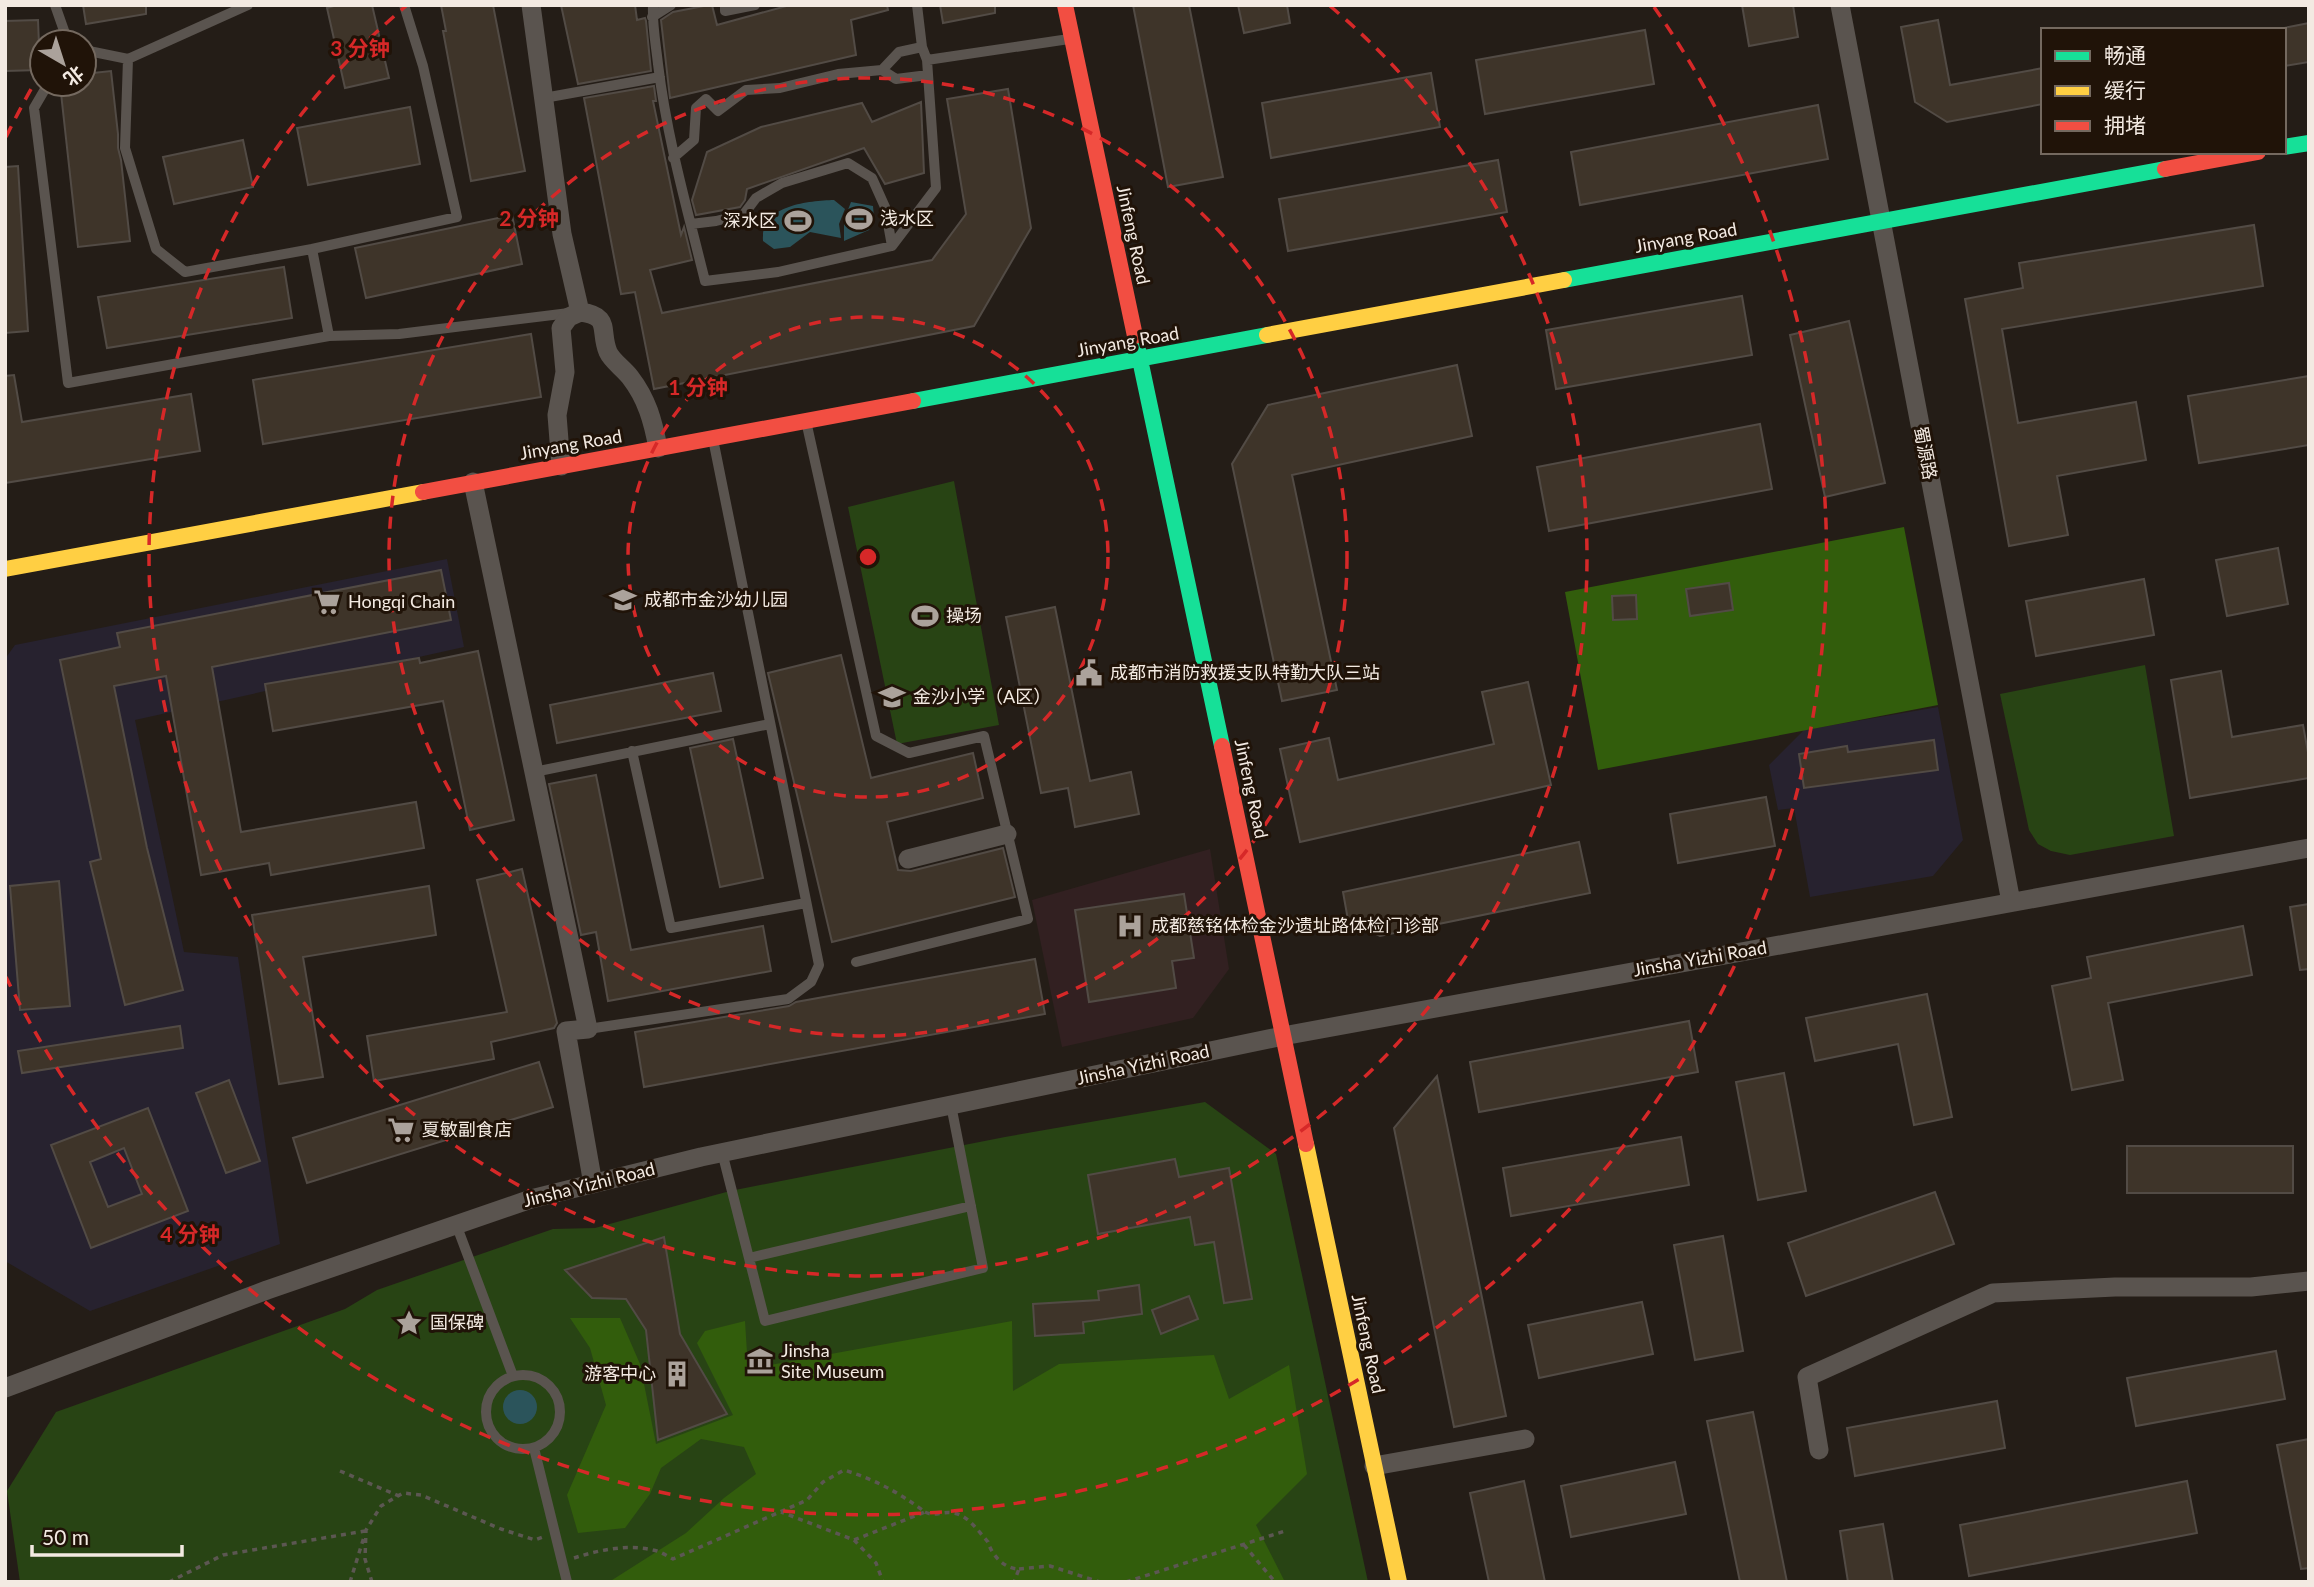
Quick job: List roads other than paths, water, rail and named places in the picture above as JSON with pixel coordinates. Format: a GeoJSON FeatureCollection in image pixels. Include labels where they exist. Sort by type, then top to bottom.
{"type":"FeatureCollection","features":[{"type":"Feature","properties":{"kind":"street"},"geometry":{"type":"LineString","coordinates":[[531,5],[560,222],[580,312]]}},
{"type":"Feature","properties":{"kind":"street","name":"Jinfeng Road"},"geometry":{"type":"LineString","coordinates":[[1065,5],[1399,1582]]}},
{"type":"Feature","properties":{"kind":"street","name":"蜀源路"},"geometry":{"type":"LineString","coordinates":[[1840,5],[2011,902]]}},
{"type":"Feature","properties":{"kind":"street"},"geometry":{"type":"LineString","coordinates":[[2286,148],[2309,143]]}},
{"type":"Feature","properties":{"kind":"street","name":"Jinyang Road"},"geometry":{"type":"LineString","coordinates":[[5,569],[2247,154]]}},
{"type":"Feature","properties":{"kind":"street"},"geometry":{"type":"LineString","coordinates":[[561,466],[557,415],[565,372],[561,328],[569,317],[580,312],[596,315],[602,321],[608,352],[628,375],[648,405],[658,448]]}},
{"type":"Feature","properties":{"kind":"street"},"geometry":{"type":"LineString","coordinates":[[473,482],[588,1029],[566,1031],[593,1184]]}},
{"type":"Feature","properties":{"kind":"street"},"geometry":{"type":"LineString","coordinates":[[908,859],[1007,834]]}},
{"type":"Feature","properties":{"kind":"street","name":"Jinsha Yizhi Road"},"geometry":{"type":"LineString","coordinates":[[5,1388],[254,1295],[531,1199],[722,1152],[1283,1036],[2309,848]]}},
{"type":"Feature","properties":{"kind":"street"},"geometry":{"type":"LineString","coordinates":[[1819,1450],[1807,1377],[1993,1293],[2115,1287],[2251,1287],[2309,1281]]}},
{"type":"Feature","properties":{"kind":"street"},"geometry":{"type":"LineString","coordinates":[[1374,1466],[1525,1439]]}},
{"type":"Feature","properties":{"kind":"lane"},"geometry":{"type":"LineString","coordinates":[[55,5],[63,28]]}},
{"type":"Feature","properties":{"kind":"lane"},"geometry":{"type":"LineString","coordinates":[[98,53],[128,59],[248,5]]}},
{"type":"Feature","properties":{"kind":"lane"},"geometry":{"type":"LineString","coordinates":[[128,59],[125,148],[156,249],[186,272],[312,249],[457,217],[424,66],[404,5]]}},
{"type":"Feature","properties":{"kind":"lane"},"geometry":{"type":"LineString","coordinates":[[653,5],[652,17],[673,158],[705,281],[778,272],[892,246],[936,188],[927,60],[922,47],[917,5]]}},
{"type":"Feature","properties":{"kind":"lane"},"geometry":{"type":"LineString","coordinates":[[652,17],[671,5]]}},
{"type":"Feature","properties":{"kind":"lane"},"geometry":{"type":"LineString","coordinates":[[725,5],[725,11],[755,5]]}},
{"type":"Feature","properties":{"kind":"lane"},"geometry":{"type":"LineString","coordinates":[[927,60],[1072,38]]}},
{"type":"Feature","properties":{"kind":"lane"},"geometry":{"type":"LineString","coordinates":[[882,70],[899,52],[922,47]]}},
{"type":"Feature","properties":{"kind":"lane"},"geometry":{"type":"LineString","coordinates":[[673,158],[694,140],[696,108],[706,99],[718,111],[746,90],[780,88],[838,74],[882,70],[896,79],[928,75]]}},
{"type":"Feature","properties":{"kind":"lane"},"geometry":{"type":"LineString","coordinates":[[544,98],[660,77]]}},
{"type":"Feature","properties":{"kind":"lane"},"geometry":{"type":"LineString","coordinates":[[40,98],[34,108],[68,383],[329,337],[399,334],[580,312]]}},
{"type":"Feature","properties":{"kind":"lane"},"geometry":{"type":"LineString","coordinates":[[691,224],[744,214],[756,198],[782,183],[848,163],[872,178],[886,207],[892,246]]}},
{"type":"Feature","properties":{"kind":"lane"},"geometry":{"type":"LineString","coordinates":[[312,249],[329,337]]}},
{"type":"Feature","properties":{"kind":"lane"},"geometry":{"type":"LineString","coordinates":[[806,421],[876,736],[909,753],[984,736],[1028,919],[856,962]]}},
{"type":"Feature","properties":{"kind":"lane"},"geometry":{"type":"LineString","coordinates":[[588,1029],[788,999],[811,982],[818,965],[712,438]]}},
{"type":"Feature","properties":{"kind":"lane"},"geometry":{"type":"LineString","coordinates":[[534,772],[770,724]]}},
{"type":"Feature","properties":{"kind":"lane"},"geometry":{"type":"LineString","coordinates":[[632,751],[671,928],[806,902]]}},
{"type":"Feature","properties":{"kind":"lane"},"geometry":{"type":"LineString","coordinates":[[722,1152],[765,1321],[983,1268],[951,1105]]}},
{"type":"Feature","properties":{"kind":"lane"},"geometry":{"type":"LineString","coordinates":[[749,1258],[971,1206]]}},
{"type":"Feature","properties":{"kind":"lane"},"geometry":{"type":"LineString","coordinates":[[456,1224],[513,1376]]}},
{"type":"Feature","properties":{"kind":"lane"},"geometry":{"type":"LineString","coordinates":[[526,1375],[550,1385],[561,1408],[555,1433],[546,1443],[534,1448],[511,1448],[492,1434],[487,1423],[488,1400],[502,1381],[513,1376],[526,1375]]}},
{"type":"Feature","properties":{"kind":"lane"},"geometry":{"type":"LineString","coordinates":[[534,1448],[567,1582]]}},
{"type":"Feature","properties":{"kind":"water"},"geometry":{"type":"Polygon","coordinates":[[[834,200],[845,209],[839,224],[841,238],[810,232],[790,247],[774,249],[763,241],[764,229],[777,212],[799,204],[834,200]]]}},
{"type":"Feature","properties":{"kind":"water"},"geometry":{"type":"Polygon","coordinates":[[[851,202],[873,206],[874,218],[869,230],[844,241],[844,220],[851,202]]]}},
{"type":"Feature","properties":{"kind":"water"},"geometry":{"type":"Polygon","coordinates":[[[520,1390],[532,1395],[537,1407],[532,1419],[520,1424],[508,1419],[503,1407],[508,1395],[520,1390]]]}},
{"type":"Feature","properties":{"kind":"place","name":"浅水区"},"geometry":{"type":"Point","coordinates":[859,219]}},
{"type":"Feature","properties":{"kind":"place","name":"深水区"},"geometry":{"type":"Point","coordinates":[798,221]}},
{"type":"Feature","properties":{"kind":"place","name":"成都市金沙幼儿园"},"geometry":{"type":"Point","coordinates":[623,600]}},
{"type":"Feature","properties":{"kind":"place","name":"Hongqi Chain"},"geometry":{"type":"Point","coordinates":[327,602]}},
{"type":"Feature","properties":{"kind":"place","name":"操场"},"geometry":{"type":"Point","coordinates":[925,616]}},
{"type":"Feature","properties":{"kind":"place","name":"成都市消防救援支队特勤大队三站"},"geometry":{"type":"Point","coordinates":[1089,673]}},
{"type":"Feature","properties":{"kind":"place","name":"金沙小学（A区）"},"geometry":{"type":"Point","coordinates":[892,697]}},
{"type":"Feature","properties":{"kind":"place","name":"成都慈铭体检金沙遗址路体检门诊部"},"geometry":{"type":"Point","coordinates":[1130,926]}},
{"type":"Feature","properties":{"kind":"place","name":"夏敏副食店"},"geometry":{"type":"Point","coordinates":[401,1130]}},
{"type":"Feature","properties":{"kind":"place","name":"国保碑"},"geometry":{"type":"Point","coordinates":[409,1323]}},
{"type":"Feature","properties":{"kind":"place","name":"Jinsha Site Museum"},"geometry":{"type":"Point","coordinates":[760,1361]}},
{"type":"Feature","properties":{"kind":"place","name":"游客中心"},"geometry":{"type":"Point","coordinates":[677,1374]}}]}
